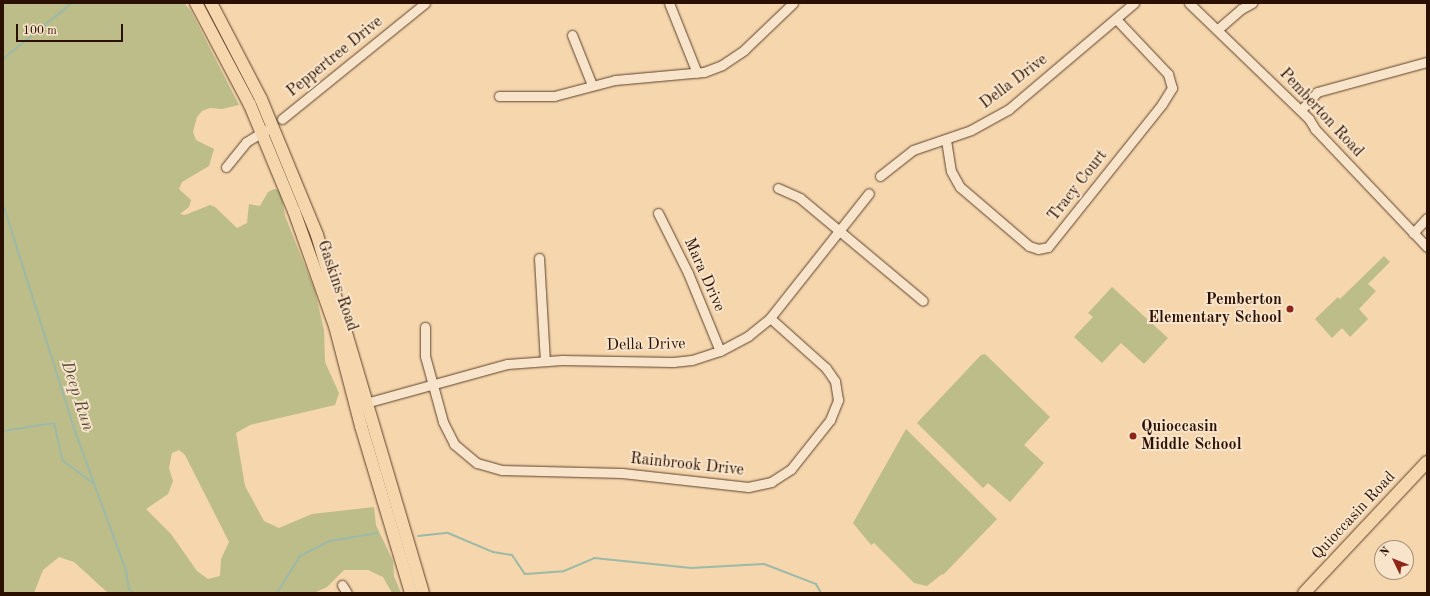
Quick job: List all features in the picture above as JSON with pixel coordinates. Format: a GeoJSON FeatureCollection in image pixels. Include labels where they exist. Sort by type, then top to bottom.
{"type":"FeatureCollection","features":[{"type":"Feature","properties":{"kind":"main road","name":"Gaskins Road"},"geometry":{"type":"LineString","coordinates":[[196,3],[227,60],[262,133],[294,211],[362,404],[423,593]]}},
{"type":"Feature","properties":{"kind":"main road","name":"Gaskins Road"},"geometry":{"type":"LineString","coordinates":[[211,3],[250,76],[317,235],[411,593]]}},
{"type":"Feature","properties":{"kind":"main road","name":"Quioccasin Road"},"geometry":{"type":"LineString","coordinates":[[1304,593],[1427,462]]}},
{"type":"Feature","properties":{"kind":"street","name":"Peppertree Drive"},"geometry":{"type":"LineString","coordinates":[[282,119],[425,3]]}},
{"type":"Feature","properties":{"kind":"street"},"geometry":{"type":"LineString","coordinates":[[669,3],[698,73]]}},
{"type":"Feature","properties":{"kind":"street"},"geometry":{"type":"LineString","coordinates":[[499,96],[554,96],[631,78],[698,73],[733,59],[793,3]]}},
{"type":"Feature","properties":{"kind":"street","name":"Della Drive"},"geometry":{"type":"LineString","coordinates":[[880,176],[913,150],[946,140],[981,126],[1008,110],[1134,3]]}},
{"type":"Feature","properties":{"kind":"street","name":"Pemberton Road"},"geometry":{"type":"LineString","coordinates":[[1189,3],[1218,29],[1301,110],[1315,129],[1427,247]]}},
{"type":"Feature","properties":{"kind":"street"},"geometry":{"type":"LineString","coordinates":[[1218,29],[1241,9],[1252,3]]}},
{"type":"Feature","properties":{"kind":"street","name":"Tracy Court"},"geometry":{"type":"LineString","coordinates":[[946,140],[951,171],[960,187],[1029,246],[1038,249],[1048,247],[1162,104],[1172,88],[1168,74],[1116,19]]}},
{"type":"Feature","properties":{"kind":"street"},"geometry":{"type":"LineString","coordinates":[[572,35],[592,86]]}},
{"type":"Feature","properties":{"kind":"street"},"geometry":{"type":"LineString","coordinates":[[1301,110],[1317,92],[1427,62]]}},
{"type":"Feature","properties":{"kind":"street"},"geometry":{"type":"LineString","coordinates":[[226,167],[240,148],[272,126]]}},
{"type":"Feature","properties":{"kind":"street"},"geometry":{"type":"LineString","coordinates":[[778,188],[794,193],[923,301]]}},
{"type":"Feature","properties":{"kind":"street","name":"Della Drive"},"geometry":{"type":"LineString","coordinates":[[362,404],[496,366],[545,361],[673,362],[692,360],[720,351],[748,336],[770,318],[869,193]]}},
{"type":"Feature","properties":{"kind":"street","name":"Mara Drive"},"geometry":{"type":"LineString","coordinates":[[658,213],[688,273],[720,351]]}},
{"type":"Feature","properties":{"kind":"street"},"geometry":{"type":"LineString","coordinates":[[1413,233],[1427,218]]}},
{"type":"Feature","properties":{"kind":"street"},"geometry":{"type":"LineString","coordinates":[[539,258],[545,361]]}},
{"type":"Feature","properties":{"kind":"street","name":"Rainbrook Drive"},"geometry":{"type":"LineString","coordinates":[[425,327],[423,347],[449,435],[464,454],[485,467],[502,470],[634,474],[726,486],[759,485],[777,479],[796,463],[830,420],[838,400],[835,382],[826,368],[770,318]]}},
{"type":"Feature","properties":{"kind":"green space"},"geometry":{"type":"Polygon","coordinates":[[[3,3],[184,3],[191,11],[239,105],[222,109],[210,108],[202,111],[197,117],[193,132],[196,140],[214,149],[209,166],[182,182],[179,189],[191,200],[189,207],[180,214],[185,215],[210,205],[215,207],[237,228],[247,223],[249,204],[260,206],[268,192],[274,189],[281,191],[285,216],[315,291],[324,330],[325,362],[339,393],[335,405],[250,425],[236,433],[245,486],[264,521],[279,528],[312,514],[374,507],[376,525],[393,561],[394,576],[401,593],[392,593],[383,577],[368,570],[344,570],[327,587],[314,593],[108,593],[74,562],[59,557],[43,570],[34,593],[3,593],[3,3]],[[179,450],[172,453],[169,468],[173,481],[168,494],[146,509],[171,534],[197,571],[208,579],[220,576],[221,559],[229,542],[185,455],[179,450]]]}},
{"type":"Feature","properties":{"kind":"green space"},"geometry":{"type":"Polygon","coordinates":[[[1384,256],[1390,262],[1368,284],[1376,291],[1359,309],[1368,319],[1350,337],[1342,328],[1332,338],[1315,319],[1338,297],[1340,299],[1384,256]]]}},
{"type":"Feature","properties":{"kind":"green space"},"geometry":{"type":"Polygon","coordinates":[[[1112,287],[1168,338],[1144,364],[1121,343],[1102,363],[1074,337],[1093,317],[1088,313],[1112,287]]]}},
{"type":"Feature","properties":{"kind":"green space"},"geometry":{"type":"Polygon","coordinates":[[[985,354],[1050,417],[1024,445],[1044,463],[1010,502],[988,483],[983,488],[917,423],[981,355],[985,354]]]}},
{"type":"Feature","properties":{"kind":"green space"},"geometry":{"type":"Polygon","coordinates":[[[906,429],[997,519],[943,575],[942,574],[927,586],[914,583],[874,543],[871,545],[853,523],[906,429]]]}},
{"type":"Feature","properties":{"kind":"waterway"},"geometry":{"type":"LineString","coordinates":[[3,59],[72,3]]}},
{"type":"Feature","properties":{"kind":"waterway","name":"Deep Run"},"geometry":{"type":"LineString","coordinates":[[3,204],[76,434],[126,571],[129,589],[133,593]]}},
{"type":"Feature","properties":{"kind":"waterway"},"geometry":{"type":"LineString","coordinates":[[3,431],[54,423],[63,461],[93,483]]}},
{"type":"Feature","properties":{"kind":"waterway"},"geometry":{"type":"LineString","coordinates":[[277,593],[300,556],[330,541],[377,533]]}},
{"type":"Feature","properties":{"kind":"waterway"},"geometry":{"type":"LineString","coordinates":[[418,536],[448,533],[493,552],[512,555],[525,574],[564,571],[594,558],[691,568],[764,564],[816,584],[821,593]]}},
{"type":"Feature","properties":{"kind":"place","name":"Pemberton Elementary School"},"geometry":{"type":"Point","coordinates":[1290,309]}},
{"type":"Feature","properties":{"kind":"place","name":"Quioccasin Middle School"},"geometry":{"type":"Point","coordinates":[1133,436]}}]}
